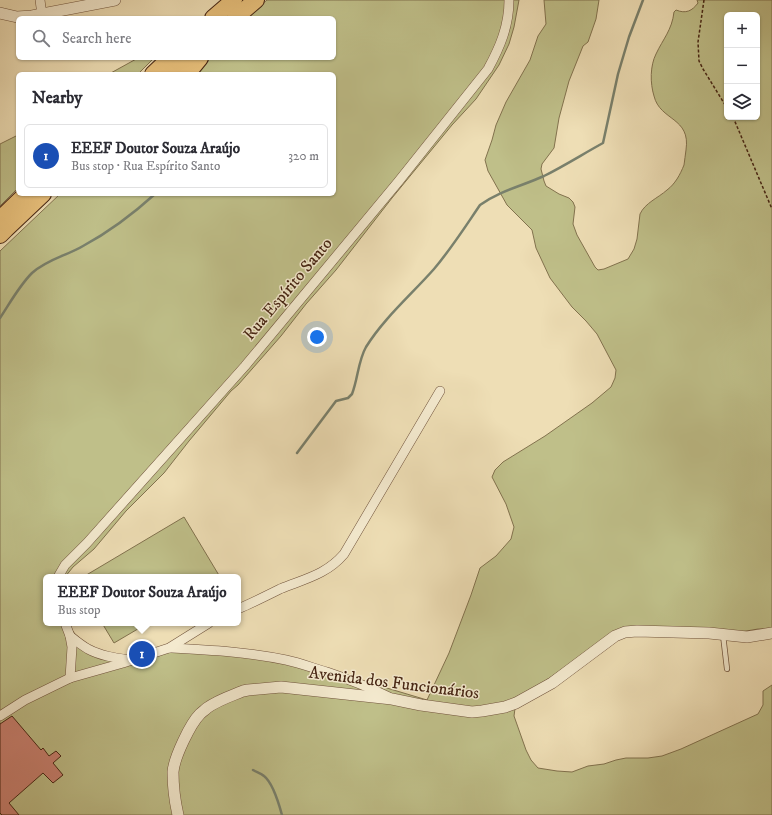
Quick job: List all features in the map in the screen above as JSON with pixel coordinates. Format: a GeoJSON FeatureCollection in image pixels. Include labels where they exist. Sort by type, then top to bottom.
{"type":"FeatureCollection","features":[{"type":"Feature","properties":{"kind":"highway"},"geometry":{"type":"LineString","coordinates":[[215,16],[234,0]]}},
{"type":"Feature","properties":{"kind":"highway"},"geometry":{"type":"LineString","coordinates":[[237,16],[256,0]]}},
{"type":"Feature","properties":{"kind":"highway"},"geometry":{"type":"LineString","coordinates":[[155,72],[168,60]]}},
{"type":"Feature","properties":{"kind":"highway"},"geometry":{"type":"LineString","coordinates":[[173,72],[186,60]]}},
{"type":"Feature","properties":{"kind":"highway"},"geometry":{"type":"LineString","coordinates":[[189,72],[198,60]]}},
{"type":"Feature","properties":{"kind":"highway"},"geometry":{"type":"LineString","coordinates":[[0,219],[24,196]]}},
{"type":"Feature","properties":{"kind":"highway"},"geometry":{"type":"LineString","coordinates":[[0,235],[41,196]]}},
{"type":"Feature","properties":{"kind":"street"},"geometry":{"type":"LineString","coordinates":[[40,0],[42,14]]}},
{"type":"Feature","properties":{"kind":"street"},"geometry":{"type":"LineString","coordinates":[[32,16],[115,0]]}},
{"type":"Feature","properties":{"kind":"street","name":"Rua Espírito Santo"},"geometry":{"type":"LineString","coordinates":[[60,574],[65,565],[87,543],[245,366],[398,182],[488,69],[504,36],[508,18],[509,0]]}},
{"type":"Feature","properties":{"kind":"street"},"geometry":{"type":"LineString","coordinates":[[0,13],[16,17]]}},
{"type":"Feature","properties":{"kind":"street"},"geometry":{"type":"LineString","coordinates":[[241,608],[320,573],[337,562],[344,554],[440,391]]}},
{"type":"Feature","properties":{"kind":"street"},"geometry":{"type":"LineString","coordinates":[[66,626],[70,636],[72,654],[70,678]]}},
{"type":"Feature","properties":{"kind":"street"},"geometry":{"type":"LineString","coordinates":[[0,716],[25,700],[70,678],[170,648],[204,626]]}},
{"type":"Feature","properties":{"kind":"street","name":"Avenida dos Funcionários"},"geometry":{"type":"LineString","coordinates":[[178,815],[173,772],[177,758],[195,720],[200,713],[214,704],[248,690],[281,687],[392,699],[421,705],[472,712],[482,711],[516,703],[552,683],[616,636],[625,632],[709,633],[746,637],[772,633]]}},
{"type":"Feature","properties":{"kind":"street"},"geometry":{"type":"LineString","coordinates":[[70,636],[89,649],[101,654],[132,660]]}},
{"type":"Feature","properties":{"kind":"street"},"geometry":{"type":"LineString","coordinates":[[170,648],[255,655],[285,660],[302,664],[356,682],[372,688],[392,699]]}},
{"type":"Feature","properties":{"kind":"lane"},"geometry":{"type":"LineString","coordinates":[[723,634],[728,669]]}},
{"type":"Feature","properties":{"kind":"path"},"geometry":{"type":"LineString","coordinates":[[704,0],[698,42],[699,61],[724,103]]}},
{"type":"Feature","properties":{"kind":"path"},"geometry":{"type":"LineString","coordinates":[[733,120],[772,209]]}},
{"type":"Feature","properties":{"kind":"green space"},"geometry":{"type":"Polygon","coordinates":[[[267,0],[519,0],[509,44],[499,65],[476,99],[452,125],[392,198],[336,270],[306,304],[281,336],[231,391],[164,473],[126,511],[94,549],[73,567],[67,574],[43,574],[43,626],[69,626],[84,642],[109,655],[133,656],[151,652],[216,648],[350,677],[427,700],[449,653],[480,568],[496,556],[511,539],[514,527],[506,504],[492,477],[495,470],[503,462],[545,436],[592,403],[611,387],[615,378],[616,370],[597,334],[572,307],[550,278],[536,248],[532,230],[507,205],[488,171],[485,160],[496,125],[506,102],[530,60],[538,36],[546,24],[544,0],[599,0],[596,19],[588,42],[583,46],[569,81],[559,118],[554,148],[542,164],[541,169],[546,186],[569,198],[573,202],[575,207],[573,224],[577,235],[598,270],[628,259],[634,249],[637,239],[640,214],[642,210],[672,185],[679,176],[684,165],[686,139],[684,131],[680,125],[657,104],[651,80],[654,59],[669,29],[674,12],[676,10],[686,12],[691,10],[698,3],[697,0],[772,0],[772,629],[758,629],[735,633],[654,627],[603,641],[516,701],[514,716],[526,750],[531,760],[538,768],[572,772],[588,766],[604,764],[626,758],[648,758],[662,756],[681,749],[758,714],[763,705],[763,691],[772,685],[772,815],[0,815],[0,251],[58,196],[336,196],[336,72],[198,72],[206,60],[336,60],[336,16],[248,16],[267,0]]]}},
{"type":"Feature","properties":{"kind":"green space"},"geometry":{"type":"Polygon","coordinates":[[[134,60],[152,60],[140,72],[113,72],[134,60]]]}},
{"type":"Feature","properties":{"kind":"green space"},"geometry":{"type":"Polygon","coordinates":[[[16,136],[16,190],[0,206],[0,144],[16,136]]]}},
{"type":"Feature","properties":{"kind":"green space"},"geometry":{"type":"Polygon","coordinates":[[[184,517],[218,574],[88,574],[184,517]]]}},
{"type":"Feature","properties":{"kind":"green space"},"geometry":{"type":"Polygon","coordinates":[[[104,626],[143,626],[114,643],[104,626]]]}},
{"type":"Feature","properties":{"kind":"building"},"geometry":{"type":"Polygon","coordinates":[[[12,716],[41,750],[43,748],[49,756],[56,751],[61,756],[53,763],[63,775],[53,783],[43,773],[9,803],[19,815],[2,815],[0,813],[0,724],[12,716]]]}},
{"type":"Feature","properties":{"kind":"waterway"},"geometry":{"type":"LineString","coordinates":[[297,453],[336,401],[348,398],[352,394],[363,352],[373,336],[389,316],[425,279],[440,261],[458,238],[480,205],[503,192],[544,176],[603,143],[618,74],[629,37],[643,0]]}},
{"type":"Feature","properties":{"kind":"waterway"},"geometry":{"type":"LineString","coordinates":[[0,318],[27,278],[38,268],[102,235],[129,216],[153,196]]}},
{"type":"Feature","properties":{"kind":"waterway"},"geometry":{"type":"LineString","coordinates":[[253,770],[263,775],[267,779],[275,794],[282,815]]}},
{"type":"Feature","properties":{"kind":"place","name":"EEEF Doutor Souza Araújo"},"geometry":{"type":"Point","coordinates":[142,654]}}]}
